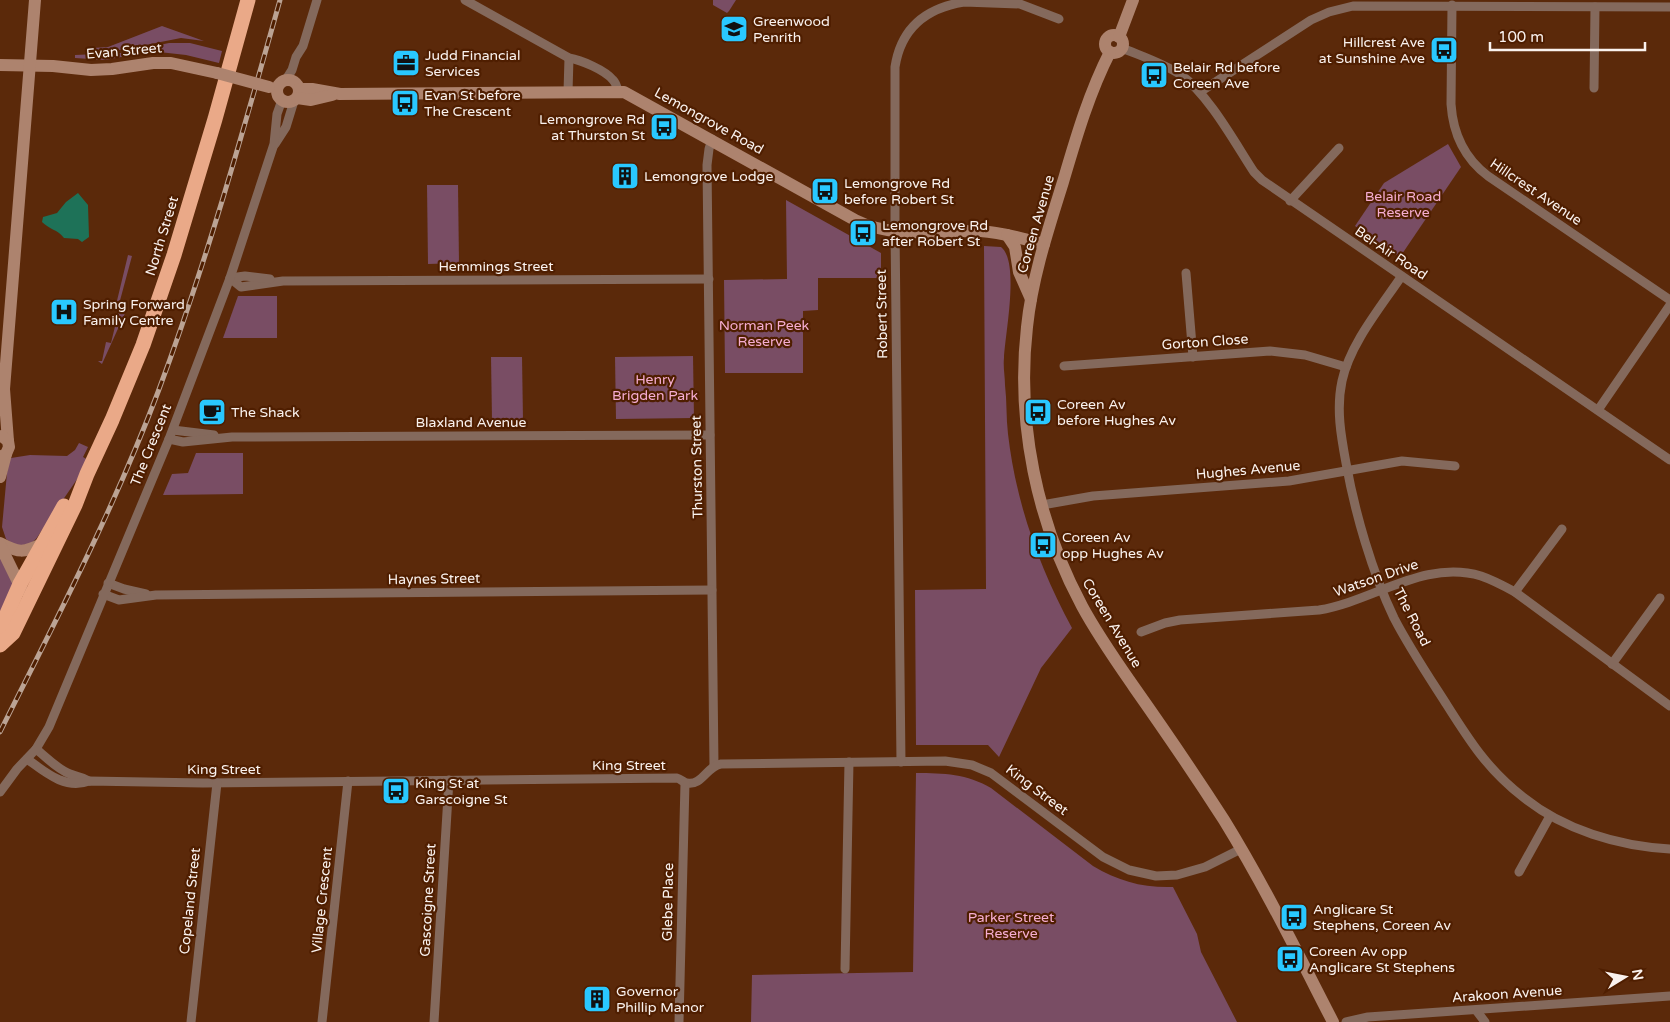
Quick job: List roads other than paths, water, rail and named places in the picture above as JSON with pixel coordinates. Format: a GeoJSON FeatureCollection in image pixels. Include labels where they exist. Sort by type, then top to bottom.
{"type":"FeatureCollection","features":[{"type":"Feature","properties":{"kind":"highway","name":"North Street"},"geometry":{"type":"LineString","coordinates":[[0,644],[13,633],[75,505],[127,385],[158,305],[215,120],[248,0]]}},
{"type":"Feature","properties":{"kind":"highway","name":"North Street"},"geometry":{"type":"LineString","coordinates":[[0,644],[2,625],[20,584],[69,499],[87,474]]}},
{"type":"Feature","properties":{"kind":"street"},"geometry":{"type":"LineString","coordinates":[[0,477],[3,456],[9,447],[4,438],[4,391],[35,0]]}},
{"type":"Feature","properties":{"kind":"street","name":"The Crescent"},"geometry":{"type":"LineString","coordinates":[[0,792],[12,775],[36,749],[55,715],[103,594],[173,430],[230,278],[274,144],[277,114],[286,92],[296,57],[303,46],[317,0]]}},
{"type":"Feature","properties":{"kind":"street","name":"Lemongrove Road"},"geometry":{"type":"LineString","coordinates":[[466,0],[569,58],[581,60],[611,77],[618,91],[629,94],[862,224],[895,230],[980,231],[1044,244]]}},
{"type":"Feature","properties":{"kind":"street","name":"Coreen Avenue"},"geometry":{"type":"LineString","coordinates":[[1133,0],[1117,46],[1100,72],[1078,131],[1044,244],[1031,300],[1026,335],[1024,388],[1028,441],[1042,505],[1057,553],[1083,608],[1104,643],[1204,790],[1241,849],[1277,913],[1333,1022]]}},
{"type":"Feature","properties":{"kind":"street","name":"Robert Street"},"geometry":{"type":"LineString","coordinates":[[901,762],[895,230],[896,67],[899,48],[907,33],[926,15],[946,6],[964,2],[1020,4],[1059,18]]}},
{"type":"Feature","properties":{"kind":"street"},"geometry":{"type":"LineString","coordinates":[[1200,92],[1310,20],[1329,12],[1352,6],[1670,7]]}},
{"type":"Feature","properties":{"kind":"street","name":"Hillcrest Avenue"},"geometry":{"type":"LineString","coordinates":[[1452,6],[1452,120],[1460,144],[1471,161],[1488,176],[1670,300]]}},
{"type":"Feature","properties":{"kind":"street"},"geometry":{"type":"LineString","coordinates":[[1594,88],[1595,7]]}},
{"type":"Feature","properties":{"kind":"street","name":"Bel-Air Road"},"geometry":{"type":"LineString","coordinates":[[1117,46],[1180,74],[1200,92],[1258,177],[1290,201],[1670,460]]}},
{"type":"Feature","properties":{"kind":"street"},"geometry":{"type":"LineString","coordinates":[[568,92],[569,58]]}},
{"type":"Feature","properties":{"kind":"street","name":"Evan Street"},"geometry":{"type":"LineString","coordinates":[[0,65],[54,66],[79,70],[102,70],[152,63],[171,63],[217,72],[286,92],[312,89],[340,94],[618,91]]}},
{"type":"Feature","properties":{"kind":"street","name":"Thurston Street"},"geometry":{"type":"LineString","coordinates":[[712,140],[707,165],[714,766]]}},
{"type":"Feature","properties":{"kind":"street"},"geometry":{"type":"LineString","coordinates":[[1290,201],[1339,148]]}},
{"type":"Feature","properties":{"kind":"street"},"geometry":{"type":"LineString","coordinates":[[1007,235],[1015,247],[1019,272],[1031,300]]}},
{"type":"Feature","properties":{"kind":"street"},"geometry":{"type":"LineString","coordinates":[[1186,273],[1193,357]]}},
{"type":"Feature","properties":{"kind":"street","name":"Hemmings Street"},"geometry":{"type":"LineString","coordinates":[[230,278],[245,276],[283,281],[709,279]]}},
{"type":"Feature","properties":{"kind":"street","name":"The Road"},"geometry":{"type":"LineString","coordinates":[[1401,276],[1355,346],[1346,367],[1340,394],[1339,418],[1347,471],[1360,525],[1394,616],[1409,645],[1478,754],[1514,790],[1550,816],[1579,830],[1609,840],[1646,847],[1670,849]]}},
{"type":"Feature","properties":{"kind":"street"},"geometry":{"type":"LineString","coordinates":[[1598,410],[1670,305]]}},
{"type":"Feature","properties":{"kind":"street","name":"Gorton Close"},"geometry":{"type":"LineString","coordinates":[[1064,366],[1282,351],[1305,355],[1346,367]]}},
{"type":"Feature","properties":{"kind":"street"},"geometry":{"type":"LineString","coordinates":[[0,405],[4,391]]}},
{"type":"Feature","properties":{"kind":"street","name":"Blaxland Avenue"},"geometry":{"type":"LineString","coordinates":[[173,430],[232,437]]}},
{"type":"Feature","properties":{"kind":"street","name":"Blaxland Avenue"},"geometry":{"type":"LineString","coordinates":[[169,439],[183,442],[232,437],[710,435]]}},
{"type":"Feature","properties":{"kind":"street","name":"Hughes Avenue"},"geometry":{"type":"LineString","coordinates":[[1042,505],[1082,497],[1275,483],[1402,461],[1456,466]]}},
{"type":"Feature","properties":{"kind":"street"},"geometry":{"type":"LineString","coordinates":[[1516,592],[1562,529]]}},
{"type":"Feature","properties":{"kind":"street"},"geometry":{"type":"LineString","coordinates":[[0,544],[18,552],[42,544]]}},
{"type":"Feature","properties":{"kind":"street"},"geometry":{"type":"LineString","coordinates":[[0,544],[23,592],[20,617]]}},
{"type":"Feature","properties":{"kind":"street","name":"Watson Drive"},"geometry":{"type":"LineString","coordinates":[[1141,632],[1165,623],[1180,620],[1319,610],[1343,605],[1420,576],[1451,572],[1480,576],[1516,592],[1670,706]]}},
{"type":"Feature","properties":{"kind":"street","name":"Haynes Street"},"geometry":{"type":"LineString","coordinates":[[108,583],[124,589],[156,596]]}},
{"type":"Feature","properties":{"kind":"street","name":"Haynes Street"},"geometry":{"type":"LineString","coordinates":[[103,594],[119,600],[156,596],[712,590]]}},
{"type":"Feature","properties":{"kind":"street"},"geometry":{"type":"LineString","coordinates":[[1612,664],[1660,598]]}},
{"type":"Feature","properties":{"kind":"street","name":"King Street"},"geometry":{"type":"LineString","coordinates":[[36,749],[71,775],[81,776],[89,781]]}},
{"type":"Feature","properties":{"kind":"street","name":"King Street"},"geometry":{"type":"LineString","coordinates":[[27,759],[47,774],[66,783],[80,784],[89,781],[217,783],[677,778],[685,783]]}},
{"type":"Feature","properties":{"kind":"street","name":"King Street"},"geometry":{"type":"LineString","coordinates":[[714,766],[720,764],[849,762],[945,761],[962,763],[982,769],[1001,780],[1103,857],[1118,866],[1137,872],[1160,876],[1188,873],[1204,868],[1241,849]]}},
{"type":"Feature","properties":{"kind":"street"},"geometry":{"type":"LineString","coordinates":[[845,969],[849,762]]}},
{"type":"Feature","properties":{"kind":"street"},"geometry":{"type":"LineString","coordinates":[[685,783],[696,782],[714,766]]}},
{"type":"Feature","properties":{"kind":"street","name":"Gascoigne Street"},"geometry":{"type":"LineString","coordinates":[[434,1022],[449,780]]}},
{"type":"Feature","properties":{"kind":"street","name":"Village Crescent"},"geometry":{"type":"LineString","coordinates":[[322,1022],[348,781]]}},
{"type":"Feature","properties":{"kind":"street","name":"Copeland Street"},"geometry":{"type":"LineString","coordinates":[[190,1022],[217,783]]}},
{"type":"Feature","properties":{"kind":"street","name":"Glebe Place"},"geometry":{"type":"LineString","coordinates":[[679,1022],[685,783]]}},
{"type":"Feature","properties":{"kind":"street"},"geometry":{"type":"LineString","coordinates":[[1519,872],[1550,816]]}},
{"type":"Feature","properties":{"kind":"street","name":"Arakoon Avenue"},"geometry":{"type":"LineString","coordinates":[[1346,1022],[1368,1017],[1670,996]]}},
{"type":"Feature","properties":{"kind":"street"},"geometry":{"type":"LineString","coordinates":[[1476,1010],[1485,1022]]}},
{"type":"Feature","properties":{"kind":"railway"},"geometry":{"type":"LineString","coordinates":[[0,732],[63,606],[123,479],[158,392],[208,247],[280,0]]}},
{"type":"Feature","properties":{"kind":"place","name":"Greenwood Penrith"},"geometry":{"type":"Point","coordinates":[734,29]}},
{"type":"Feature","properties":{"kind":"place","name":"Hillcrest Ave at Sunshine Ave"},"geometry":{"type":"Point","coordinates":[1444,50]}},
{"type":"Feature","properties":{"kind":"place","name":"Judd Financial Services"},"geometry":{"type":"Point","coordinates":[406,63]}},
{"type":"Feature","properties":{"kind":"place","name":"Belair Rd before Coreen Ave"},"geometry":{"type":"Point","coordinates":[1154,75]}},
{"type":"Feature","properties":{"kind":"place","name":"Evan St before The Crescent"},"geometry":{"type":"Point","coordinates":[405,103]}},
{"type":"Feature","properties":{"kind":"place","name":"Lemongrove Rd at Thurston St"},"geometry":{"type":"Point","coordinates":[664,127]}},
{"type":"Feature","properties":{"kind":"place","name":"Lemongrove Lodge"},"geometry":{"type":"Point","coordinates":[625,176]}},
{"type":"Feature","properties":{"kind":"place","name":"Lemongrove Rd before Robert St"},"geometry":{"type":"Point","coordinates":[825,191]}},
{"type":"Feature","properties":{"kind":"place","name":"Lemongrove Rd after Robert St"},"geometry":{"type":"Point","coordinates":[863,233]}},
{"type":"Feature","properties":{"kind":"place","name":"Spring Forward Family Centre"},"geometry":{"type":"Point","coordinates":[64,312]}},
{"type":"Feature","properties":{"kind":"place","name":"The Shack"},"geometry":{"type":"Point","coordinates":[212,412]}},
{"type":"Feature","properties":{"kind":"place","name":"Coreen Av before Hughes Av"},"geometry":{"type":"Point","coordinates":[1038,412]}},
{"type":"Feature","properties":{"kind":"place","name":"Coreen Av opp Hughes Av"},"geometry":{"type":"Point","coordinates":[1043,545]}},
{"type":"Feature","properties":{"kind":"place","name":"King St at Garscoigne St"},"geometry":{"type":"Point","coordinates":[396,791]}},
{"type":"Feature","properties":{"kind":"place","name":"Anglicare St Stephens, Coreen Av"},"geometry":{"type":"Point","coordinates":[1294,917]}},
{"type":"Feature","properties":{"kind":"place","name":"Coreen Av opp Anglicare St Stephens"},"geometry":{"type":"Point","coordinates":[1290,959]}},
{"type":"Feature","properties":{"kind":"place","name":"Governor Phillip Manor"},"geometry":{"type":"Point","coordinates":[597,999]}},
{"type":"Feature","properties":{"kind":"park label","name":"Belair Road Reserve"},"geometry":{"type":"Point","coordinates":[1403,204]}},
{"type":"Feature","properties":{"kind":"park label","name":"Norman Peek Reserve"},"geometry":{"type":"Point","coordinates":[764,334]}},
{"type":"Feature","properties":{"kind":"park label","name":"Henry Brigden Park"},"geometry":{"type":"Point","coordinates":[655,388]}},
{"type":"Feature","properties":{"kind":"park label","name":"Parker Street Reserve"},"geometry":{"type":"Point","coordinates":[1011,926]}}]}
